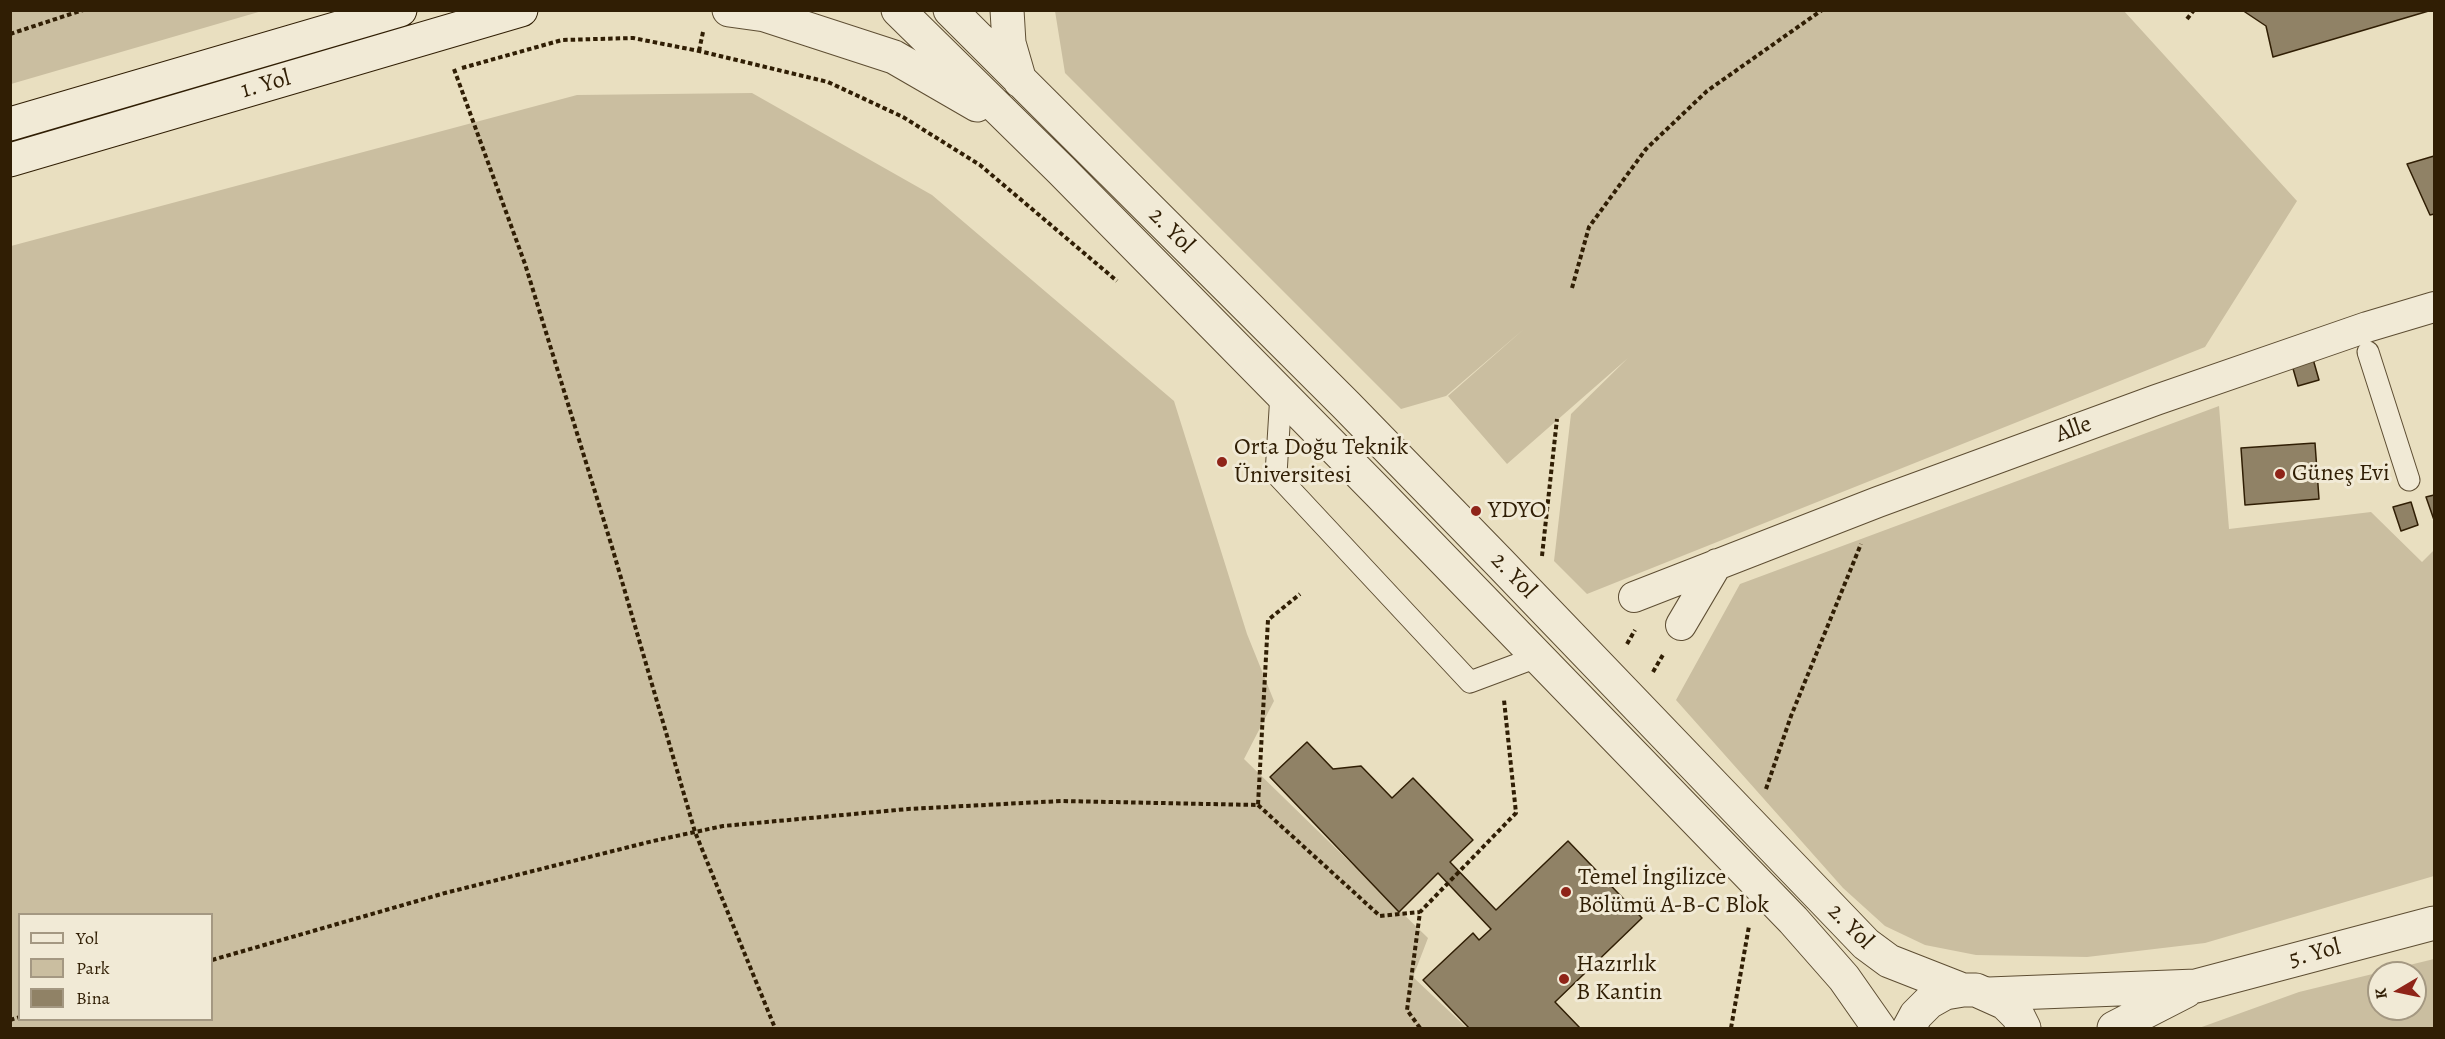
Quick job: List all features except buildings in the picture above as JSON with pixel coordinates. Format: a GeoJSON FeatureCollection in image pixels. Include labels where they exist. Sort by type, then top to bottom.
{"type":"FeatureCollection","features":[{"type":"Feature","properties":{"kind":"street","name":"1. Yol"},"geometry":{"type":"LineString","coordinates":[[10,124],[400,10]]}},
{"type":"Feature","properties":{"kind":"street","name":"1. Yol"},"geometry":{"type":"LineString","coordinates":[[10,160],[521,10]]}},
{"type":"Feature","properties":{"kind":"street"},"geometry":{"type":"LineString","coordinates":[[729,10],[765,15],[894,57],[981,107],[1062,170]]}},
{"type":"Feature","properties":{"kind":"street","name":"2. Yol"},"geometry":{"type":"LineString","coordinates":[[898,10],[1062,170],[1379,493],[1756,884],[1844,978],[1879,1029]]}},
{"type":"Feature","properties":{"kind":"street","name":"2. Yol"},"geometry":{"type":"LineString","coordinates":[[950,10],[1407,468],[1873,951],[1909,971],[2005,1003],[2018,1016],[2024,1029]]}},
{"type":"Feature","properties":{"kind":"street"},"geometry":{"type":"LineString","coordinates":[[1007,10],[1009,43],[1020,82]]}},
{"type":"Feature","properties":{"kind":"street","name":"Alle"},"geometry":{"type":"LineString","coordinates":[[1648,597],[1717,564],[1878,502],[2156,400],[2367,327],[2434,307]]}},
{"type":"Feature","properties":{"kind":"street"},"geometry":{"type":"LineString","coordinates":[[1379,493],[1407,468]]}},
{"type":"Feature","properties":{"kind":"street"},"geometry":{"type":"LineString","coordinates":[[1682,625],[1717,564]]}},
{"type":"Feature","properties":{"kind":"street"},"geometry":{"type":"LineString","coordinates":[[1537,657],[1563,629]]}},
{"type":"Feature","properties":{"kind":"street","name":"5. Yol"},"geometry":{"type":"LineString","coordinates":[[2114,1029],[2196,986],[2434,923]]}},
{"type":"Feature","properties":{"kind":"street","name":"5. Yol"},"geometry":{"type":"LineString","coordinates":[[1976,992],[2196,986]]}},
{"type":"Feature","properties":{"kind":"street"},"geometry":{"type":"LineString","coordinates":[[1909,1029],[1916,1015],[1929,1002],[1945,993],[1976,992]]}},
{"type":"Feature","properties":{"kind":"lane"},"geometry":{"type":"LineString","coordinates":[[2368,352],[2409,480]]}},
{"type":"Feature","properties":{"kind":"lane"},"geometry":{"type":"LineString","coordinates":[[1281,394],[1276,474],[1470,682],[1537,657]]}},
{"type":"Feature","properties":{"kind":"path"},"geometry":{"type":"LineString","coordinates":[[10,34],[83,10]]}},
{"type":"Feature","properties":{"kind":"path"},"geometry":{"type":"LineString","coordinates":[[1572,288],[1589,227],[1646,149],[1707,91],[1822,10]]}},
{"type":"Feature","properties":{"kind":"path"},"geometry":{"type":"LineString","coordinates":[[2187,19],[2194,10]]}},
{"type":"Feature","properties":{"kind":"path"},"geometry":{"type":"LineString","coordinates":[[443,73],[562,40],[633,38],[699,51],[828,82],[903,117],[980,165],[1118,282]]}},
{"type":"Feature","properties":{"kind":"path"},"geometry":{"type":"LineString","coordinates":[[454,69],[525,264],[612,547],[695,832],[775,1029]]}},
{"type":"Feature","properties":{"kind":"path"},"geometry":{"type":"LineString","coordinates":[[1537,601],[1557,419]]}},
{"type":"Feature","properties":{"kind":"path"},"geometry":{"type":"LineString","coordinates":[[1764,794],[1791,716],[1878,502]]}},
{"type":"Feature","properties":{"kind":"path"},"geometry":{"type":"LineString","coordinates":[[1258,805],[1268,620],[1300,594]]}},
{"type":"Feature","properties":{"kind":"path"},"geometry":{"type":"LineString","coordinates":[[1633,703],[1682,625]]}},
{"type":"Feature","properties":{"kind":"path"},"geometry":{"type":"LineString","coordinates":[[1420,1029],[1407,1010],[1420,912],[1516,813],[1501,672]]}},
{"type":"Feature","properties":{"kind":"path"},"geometry":{"type":"LineString","coordinates":[[213,960],[445,893],[723,826],[908,809],[1049,802],[1258,805],[1380,916],[1420,912]]}},
{"type":"Feature","properties":{"kind":"path"},"geometry":{"type":"LineString","coordinates":[[1731,1029],[1756,884]]}},
{"type":"Feature","properties":{"kind":"green space"},"geometry":{"type":"Polygon","coordinates":[[[11,10],[262,10],[262,11],[11,84],[11,10]]]}},
{"type":"Feature","properties":{"kind":"green space"},"geometry":{"type":"Polygon","coordinates":[[[1055,11],[2124,11],[2297,201],[2205,347],[1587,594],[1554,561],[1571,414],[1628,358],[1507,464],[1448,396],[1524,329],[1446,396],[1401,409],[1065,73],[1055,11]]]}},
{"type":"Feature","properties":{"kind":"green space"},"geometry":{"type":"Polygon","coordinates":[[[752,93],[932,195],[1174,401],[1247,634],[1274,701],[1244,759],[1428,938],[1413,977],[1467,1028],[11,1028],[11,246],[577,95],[752,93]]]}},
{"type":"Feature","properties":{"kind":"green space"},"geometry":{"type":"Polygon","coordinates":[[[2219,406],[2229,529],[2371,512],[2422,562],[2434,550],[2434,876],[2205,943],[2087,957],[1976,955],[1925,945],[1885,926],[1843,888],[1676,700],[1740,584],[2219,406]]]}},
{"type":"Feature","properties":{"kind":"green space"},"geometry":{"type":"Polygon","coordinates":[[[2434,959],[2434,1028],[2199,1028],[2299,992],[2367,975],[2367,1021],[2427,1021],[2426,961],[2434,959]]]}},
{"type":"Feature","properties":{"kind":"place","name":"Orta Doğu Teknik Üniversitesi"},"geometry":{"type":"Point","coordinates":[1222,462]}},
{"type":"Feature","properties":{"kind":"place","name":"Güneş Evi"},"geometry":{"type":"Point","coordinates":[2280,474]}},
{"type":"Feature","properties":{"kind":"place","name":"YDYO"},"geometry":{"type":"Point","coordinates":[1476,511]}},
{"type":"Feature","properties":{"kind":"place","name":"Temel İngilizce Bölümü A-B-C Blok"},"geometry":{"type":"Point","coordinates":[1566,892]}},
{"type":"Feature","properties":{"kind":"place","name":"Hazırlık B Kantin"},"geometry":{"type":"Point","coordinates":[1564,979]}}]}
